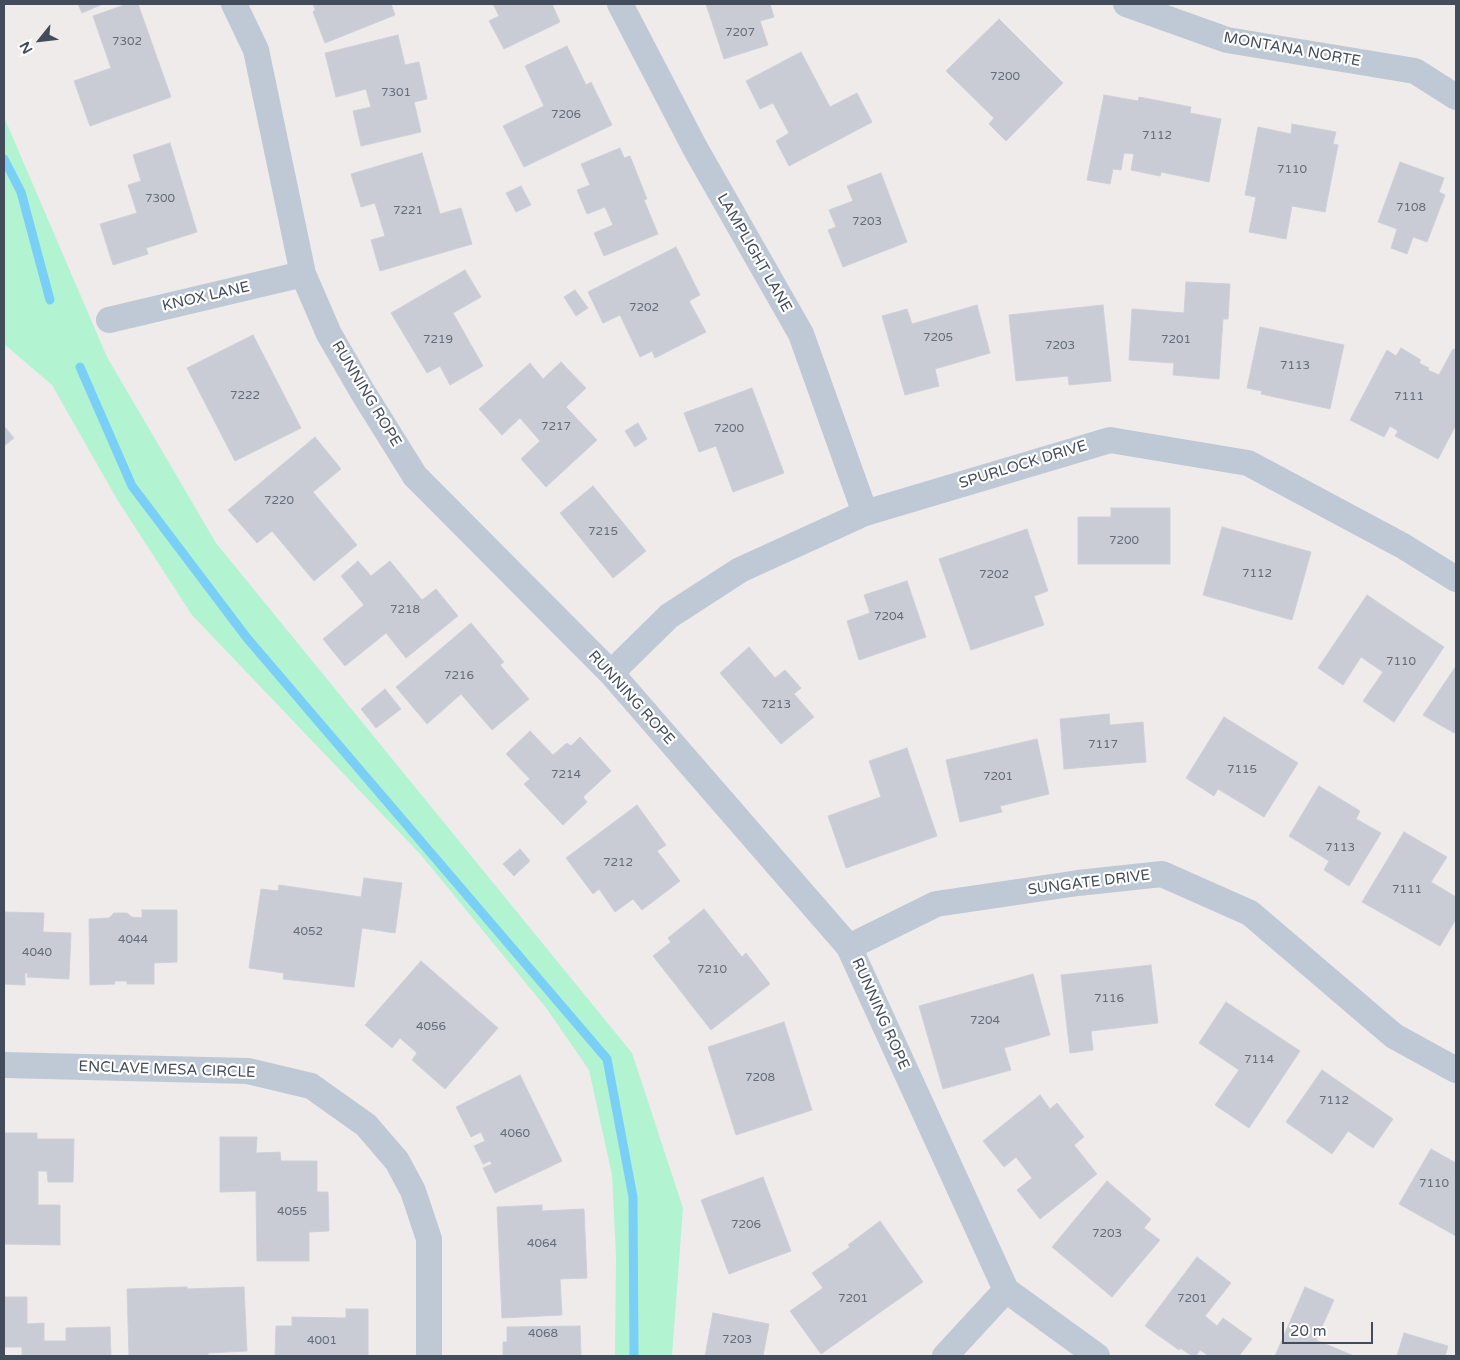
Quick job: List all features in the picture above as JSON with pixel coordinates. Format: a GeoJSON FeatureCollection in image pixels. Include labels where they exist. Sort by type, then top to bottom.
{"type":"FeatureCollection","features":[{"type":"Feature","properties":{"kind":"street","name":"RUNNING ROPE"},"geometry":{"type":"LineString","coordinates":[[234,4],[256,50],[303,274],[330,334],[362,391],[416,476],[611,673],[850,947],[1006,1290],[1097,1356]]}},
{"type":"Feature","properties":{"kind":"street","name":"LAMPLIGHT LANE"},"geometry":{"type":"LineString","coordinates":[[620,4],[694,148],[801,334],[865,512]]}},
{"type":"Feature","properties":{"kind":"street","name":"MONTANA NORTE"},"geometry":{"type":"LineString","coordinates":[[1126,4],[1227,40],[1415,71],[1456,97]]}},
{"type":"Feature","properties":{"kind":"street","name":"KNOX LANE"},"geometry":{"type":"LineString","coordinates":[[109,320],[303,274]]}},
{"type":"Feature","properties":{"kind":"street","name":"SPURLOCK DRIVE"},"geometry":{"type":"LineString","coordinates":[[611,673],[669,616],[740,570],[865,512],[1110,440],[1248,464],[1403,546],[1456,578]]}},
{"type":"Feature","properties":{"kind":"street","name":"SUNGATE DRIVE"},"geometry":{"type":"LineString","coordinates":[[850,947],[936,904],[1078,883],[1162,874],[1250,914],[1394,1036],[1456,1070]]}},
{"type":"Feature","properties":{"kind":"street","name":"ENCLAVE MESA CIRCLE"},"geometry":{"type":"LineString","coordinates":[[4,1065],[248,1071],[311,1086],[366,1126],[397,1161],[413,1191],[429,1239],[429,1356]]}},
{"type":"Feature","properties":{"kind":"street"},"geometry":{"type":"LineString","coordinates":[[945,1356],[1006,1290]]}},
{"type":"Feature","properties":{"kind":"green space"},"geometry":{"type":"Polygon","coordinates":[[[4,117],[107,357],[216,543],[632,1053],[683,1208],[672,1356],[615,1356],[616,1256],[612,1175],[589,1070],[547,1009],[421,855],[192,615],[118,501],[52,385],[4,344],[4,117]]]}},
{"type":"Feature","properties":{"kind":"building"},"geometry":{"type":"Polygon","coordinates":[[[78,4],[103,4],[82,13],[78,4]]]}},
{"type":"Feature","properties":{"kind":"building"},"geometry":{"type":"Polygon","coordinates":[[[127,4],[138,4],[171,97],[90,126],[74,81],[111,68],[93,16],[127,4]]]}},
{"type":"Feature","properties":{"kind":"building"},"geometry":{"type":"Polygon","coordinates":[[[313,4],[391,4],[395,15],[325,43],[313,12],[315,10],[313,4]]]}},
{"type":"Feature","properties":{"kind":"building"},"geometry":{"type":"Polygon","coordinates":[[[493,4],[552,4],[560,22],[504,49],[489,21],[499,16],[493,4]]]}},
{"type":"Feature","properties":{"kind":"building"},"geometry":{"type":"Polygon","coordinates":[[[706,4],[770,4],[774,17],[760,21],[768,45],[724,59],[706,4]]]}},
{"type":"Feature","properties":{"kind":"building"},"geometry":{"type":"Polygon","coordinates":[[[999,19],[1063,83],[1006,141],[989,124],[994,118],[946,71],[999,19]]]}},
{"type":"Feature","properties":{"kind":"building"},"geometry":{"type":"Polygon","coordinates":[[[398,35],[405,65],[419,62],[427,99],[414,102],[421,132],[361,146],[353,111],[371,107],[366,89],[336,97],[325,53],[398,35]]]}},
{"type":"Feature","properties":{"kind":"building"},"geometry":{"type":"Polygon","coordinates":[[[567,46],[586,85],[591,82],[612,125],[524,167],[503,126],[544,106],[525,66],[567,46]]]}},
{"type":"Feature","properties":{"kind":"building"},"geometry":{"type":"Polygon","coordinates":[[[801,52],[830,107],[857,93],[872,122],[789,166],[776,141],[789,133],[773,103],[760,109],[746,81],[801,52]]]}},
{"type":"Feature","properties":{"kind":"building"},"geometry":{"type":"Polygon","coordinates":[[[1104,95],[1138,101],[1139,97],[1191,107],[1190,113],[1221,119],[1209,182],[1161,172],[1160,176],[1131,170],[1134,154],[1124,153],[1121,170],[1113,169],[1110,184],[1087,180],[1104,95]]]}},
{"type":"Feature","properties":{"kind":"building"},"geometry":{"type":"Polygon","coordinates":[[[1292,124],[1336,132],[1333,144],[1338,145],[1325,212],[1292,206],[1286,239],[1249,232],[1256,197],[1245,195],[1258,127],[1291,134],[1292,124]]]}},
{"type":"Feature","properties":{"kind":"building"},"geometry":{"type":"Polygon","coordinates":[[[170,143],[197,232],[146,248],[148,254],[113,265],[100,224],[137,213],[128,185],[141,181],[133,155],[170,143]]]}},
{"type":"Feature","properties":{"kind":"building"},"geometry":{"type":"Polygon","coordinates":[[[620,148],[624,158],[630,156],[647,199],[644,200],[658,234],[604,256],[594,233],[613,225],[605,207],[587,214],[577,190],[590,185],[581,164],[620,148]]]}},
{"type":"Feature","properties":{"kind":"building"},"geometry":{"type":"Polygon","coordinates":[[[422,153],[440,214],[461,208],[472,244],[380,271],[371,240],[385,236],[375,203],[361,207],[351,174],[422,153]]]}},
{"type":"Feature","properties":{"kind":"building"},"geometry":{"type":"Polygon","coordinates":[[[1400,162],[1444,178],[1439,192],[1445,195],[1427,242],[1413,237],[1407,254],[1391,248],[1397,229],[1378,222],[1400,162]]]}},
{"type":"Feature","properties":{"kind":"building"},"geometry":{"type":"Polygon","coordinates":[[[881,173],[907,242],[843,267],[828,230],[836,227],[829,210],[853,201],[847,186],[881,173]]]}},
{"type":"Feature","properties":{"kind":"building"},"geometry":{"type":"Polygon","coordinates":[[[521,186],[531,205],[516,212],[506,193],[521,186]]]}},
{"type":"Feature","properties":{"kind":"building"},"geometry":{"type":"Polygon","coordinates":[[[676,247],[700,295],[689,301],[706,332],[655,358],[652,351],[640,357],[620,315],[603,323],[588,292],[676,247]]]}},
{"type":"Feature","properties":{"kind":"building"},"geometry":{"type":"Polygon","coordinates":[[[465,270],[481,297],[453,313],[483,366],[450,385],[440,366],[427,373],[391,313],[465,270]]]}},
{"type":"Feature","properties":{"kind":"building"},"geometry":{"type":"Polygon","coordinates":[[[1186,282],[1230,284],[1228,319],[1223,319],[1219,379],[1173,375],[1174,363],[1129,360],[1132,309],[1184,313],[1186,282]]]}},
{"type":"Feature","properties":{"kind":"building"},"geometry":{"type":"Polygon","coordinates":[[[575,290],[588,308],[576,316],[564,297],[575,290]]]}},
{"type":"Feature","properties":{"kind":"building"},"geometry":{"type":"Polygon","coordinates":[[[977,305],[990,353],[935,369],[939,386],[905,395],[882,316],[907,309],[912,324],[977,305]]]}},
{"type":"Feature","properties":{"kind":"building"},"geometry":{"type":"Polygon","coordinates":[[[1103,305],[1111,381],[1069,385],[1068,376],[1016,381],[1009,315],[1103,305]]]}},
{"type":"Feature","properties":{"kind":"building"},"geometry":{"type":"Polygon","coordinates":[[[1260,327],[1344,345],[1330,409],[1261,394],[1262,391],[1247,388],[1260,327]]]}},
{"type":"Feature","properties":{"kind":"building"},"geometry":{"type":"Polygon","coordinates":[[[253,335],[301,428],[235,461],[187,368],[253,335]]]}},
{"type":"Feature","properties":{"kind":"building"},"geometry":{"type":"Polygon","coordinates":[[[1401,348],[1421,360],[1419,363],[1429,368],[1428,370],[1439,375],[1453,349],[1456,350],[1456,425],[1438,459],[1395,436],[1398,431],[1390,426],[1384,437],[1350,420],[1387,350],[1396,356],[1401,348]]]}},
{"type":"Feature","properties":{"kind":"building"},"geometry":{"type":"Polygon","coordinates":[[[561,362],[586,388],[566,407],[597,440],[546,487],[521,459],[540,441],[520,418],[502,435],[479,409],[530,363],[543,379],[561,362]]]}},
{"type":"Feature","properties":{"kind":"building"},"geometry":{"type":"Polygon","coordinates":[[[752,388],[784,473],[733,492],[716,446],[699,452],[684,413],[752,388]]]}},
{"type":"Feature","properties":{"kind":"building"},"geometry":{"type":"Polygon","coordinates":[[[638,423],[647,439],[635,447],[625,431],[638,423]]]}},
{"type":"Feature","properties":{"kind":"building"},"geometry":{"type":"Polygon","coordinates":[[[4,426],[14,438],[4,446],[4,426]]]}},
{"type":"Feature","properties":{"kind":"building"},"geometry":{"type":"Polygon","coordinates":[[[315,437],[341,469],[313,492],[357,545],[314,581],[272,531],[257,543],[228,510],[315,437]]]}},
{"type":"Feature","properties":{"kind":"building"},"geometry":{"type":"Polygon","coordinates":[[[593,486],[646,551],[613,578],[560,513],[593,486]]]}},
{"type":"Feature","properties":{"kind":"building"},"geometry":{"type":"Polygon","coordinates":[[[1111,508],[1170,508],[1170,564],[1078,564],[1078,517],[1111,517],[1111,508]]]}},
{"type":"Feature","properties":{"kind":"building"},"geometry":{"type":"Polygon","coordinates":[[[1222,527],[1311,552],[1292,620],[1203,595],[1222,527]]]}},
{"type":"Feature","properties":{"kind":"building"},"geometry":{"type":"Polygon","coordinates":[[[1027,529],[1048,591],[1034,596],[1044,625],[971,650],[939,559],[1027,529]]]}},
{"type":"Feature","properties":{"kind":"building"},"geometry":{"type":"Polygon","coordinates":[[[358,561],[371,576],[390,561],[422,600],[436,589],[458,616],[406,658],[386,633],[345,666],[323,639],[364,605],[341,576],[358,561]]]}},
{"type":"Feature","properties":{"kind":"building"},"geometry":{"type":"Polygon","coordinates":[[[907,581],[926,637],[859,660],[847,621],[870,613],[864,595],[907,581]]]}},
{"type":"Feature","properties":{"kind":"building"},"geometry":{"type":"Polygon","coordinates":[[[1367,595],[1444,647],[1394,722],[1363,701],[1383,672],[1361,657],[1343,685],[1318,668],[1367,595]]]}},
{"type":"Feature","properties":{"kind":"building"},"geometry":{"type":"Polygon","coordinates":[[[471,623],[504,662],[500,665],[529,699],[492,730],[461,694],[427,724],[396,687],[471,623]]]}},
{"type":"Feature","properties":{"kind":"building"},"geometry":{"type":"Polygon","coordinates":[[[749,647],[775,678],[785,670],[801,688],[794,694],[814,717],[781,744],[720,673],[749,647]]]}},
{"type":"Feature","properties":{"kind":"building"},"geometry":{"type":"Polygon","coordinates":[[[1456,666],[1456,729],[1454,733],[1423,715],[1456,666]]]}},
{"type":"Feature","properties":{"kind":"building"},"geometry":{"type":"Polygon","coordinates":[[[385,689],[401,709],[376,728],[361,709],[385,689]]]}},
{"type":"Feature","properties":{"kind":"building"},"geometry":{"type":"Polygon","coordinates":[[[1109,714],[1110,725],[1143,722],[1146,762],[1064,769],[1060,719],[1109,714]]]}},
{"type":"Feature","properties":{"kind":"building"},"geometry":{"type":"Polygon","coordinates":[[[1224,717],[1298,763],[1264,817],[1218,789],[1214,796],[1186,778],[1224,717]]]}},
{"type":"Feature","properties":{"kind":"building"},"geometry":{"type":"Polygon","coordinates":[[[530,731],[553,755],[567,743],[571,746],[580,737],[611,771],[583,797],[587,802],[563,825],[524,784],[530,779],[506,754],[530,731]]]}},
{"type":"Feature","properties":{"kind":"building"},"geometry":{"type":"Polygon","coordinates":[[[1037,739],[1049,794],[1000,806],[1002,812],[960,822],[946,760],[1037,739]]]}},
{"type":"Feature","properties":{"kind":"building"},"geometry":{"type":"Polygon","coordinates":[[[907,748],[937,836],[846,868],[828,816],[881,797],[869,761],[907,748]]]}},
{"type":"Feature","properties":{"kind":"building"},"geometry":{"type":"Polygon","coordinates":[[[1319,786],[1360,811],[1356,819],[1381,833],[1349,886],[1324,870],[1329,861],[1289,836],[1319,786]]]}},
{"type":"Feature","properties":{"kind":"building"},"geometry":{"type":"Polygon","coordinates":[[[637,805],[666,845],[657,851],[680,881],[642,910],[633,899],[615,912],[599,889],[593,894],[566,858],[637,805]]]}},
{"type":"Feature","properties":{"kind":"building"},"geometry":{"type":"Polygon","coordinates":[[[1404,832],[1447,857],[1431,882],[1456,897],[1456,919],[1440,946],[1362,902],[1404,832]]]}},
{"type":"Feature","properties":{"kind":"building"},"geometry":{"type":"Polygon","coordinates":[[[520,849],[530,861],[514,876],[503,864],[520,849]]]}},
{"type":"Feature","properties":{"kind":"building"},"geometry":{"type":"Polygon","coordinates":[[[364,878],[402,883],[395,933],[362,928],[354,987],[283,979],[284,973],[249,968],[261,889],[278,891],[279,885],[361,897],[364,878]]]}},
{"type":"Feature","properties":{"kind":"building"},"geometry":{"type":"Polygon","coordinates":[[[704,909],[742,957],[746,953],[770,984],[711,1030],[653,956],[671,942],[668,938],[704,909]]]}},
{"type":"Feature","properties":{"kind":"building"},"geometry":{"type":"Polygon","coordinates":[[[142,910],[177,910],[177,962],[154,963],[154,984],[127,984],[127,981],[114,981],[115,984],[90,985],[89,919],[109,918],[114,913],[127,913],[132,917],[142,918],[142,910]]]}},
{"type":"Feature","properties":{"kind":"building"},"geometry":{"type":"Polygon","coordinates":[[[4,912],[44,913],[43,932],[71,933],[69,979],[27,977],[28,973],[25,973],[25,985],[4,984],[4,912]]]}},
{"type":"Feature","properties":{"kind":"building"},"geometry":{"type":"Polygon","coordinates":[[[421,961],[498,1028],[445,1089],[412,1060],[417,1053],[400,1038],[392,1048],[365,1025],[421,961]]]}},
{"type":"Feature","properties":{"kind":"building"},"geometry":{"type":"Polygon","coordinates":[[[1151,965],[1158,1023],[1091,1031],[1093,1050],[1070,1053],[1061,975],[1151,965]]]}},
{"type":"Feature","properties":{"kind":"building"},"geometry":{"type":"Polygon","coordinates":[[[1033,974],[1050,1035],[1004,1048],[1011,1070],[943,1089],[919,1006],[1033,974]]]}},
{"type":"Feature","properties":{"kind":"building"},"geometry":{"type":"Polygon","coordinates":[[[1226,1002],[1300,1051],[1249,1128],[1215,1105],[1239,1070],[1199,1043],[1226,1002]]]}},
{"type":"Feature","properties":{"kind":"building"},"geometry":{"type":"Polygon","coordinates":[[[784,1022],[812,1110],[736,1135],[708,1047],[784,1022]]]}},
{"type":"Feature","properties":{"kind":"building"},"geometry":{"type":"Polygon","coordinates":[[[1322,1070],[1393,1119],[1373,1148],[1348,1131],[1332,1154],[1286,1122],[1322,1070]]]}},
{"type":"Feature","properties":{"kind":"building"},"geometry":{"type":"Polygon","coordinates":[[[520,1075],[562,1161],[495,1193],[483,1168],[492,1164],[490,1161],[483,1164],[474,1146],[485,1141],[481,1132],[471,1137],[456,1107],[520,1075]]]}},
{"type":"Feature","properties":{"kind":"building"},"geometry":{"type":"Polygon","coordinates":[[[1040,1095],[1050,1109],[1057,1103],[1084,1137],[1074,1145],[1097,1174],[1040,1219],[1017,1190],[1032,1178],[1016,1157],[1004,1167],[983,1141],[1040,1095]]]}},
{"type":"Feature","properties":{"kind":"building"},"geometry":{"type":"Polygon","coordinates":[[[4,1133],[37,1133],[37,1139],[74,1139],[73,1182],[48,1182],[47,1171],[38,1171],[38,1205],[60,1205],[60,1245],[4,1244],[4,1133]]]}},
{"type":"Feature","properties":{"kind":"building"},"geometry":{"type":"Polygon","coordinates":[[[220,1137],[257,1137],[256,1153],[280,1152],[281,1161],[317,1161],[317,1192],[328,1192],[329,1231],[309,1232],[309,1261],[257,1261],[256,1191],[220,1192],[220,1137]]]}},
{"type":"Feature","properties":{"kind":"building"},"geometry":{"type":"Polygon","coordinates":[[[1431,1149],[1456,1163],[1456,1236],[1399,1204],[1431,1149]]]}},
{"type":"Feature","properties":{"kind":"building"},"geometry":{"type":"Polygon","coordinates":[[[763,1177],[791,1251],[729,1274],[701,1200],[763,1177]]]}},
{"type":"Feature","properties":{"kind":"building"},"geometry":{"type":"Polygon","coordinates":[[[1107,1181],[1151,1219],[1144,1228],[1160,1240],[1112,1297],[1052,1247],[1107,1181]]]}},
{"type":"Feature","properties":{"kind":"building"},"geometry":{"type":"Polygon","coordinates":[[[542,1205],[542,1211],[584,1209],[587,1278],[560,1279],[562,1315],[502,1318],[497,1207],[542,1205]]]}},
{"type":"Feature","properties":{"kind":"building"},"geometry":{"type":"Polygon","coordinates":[[[880,1221],[923,1282],[821,1354],[790,1311],[823,1288],[812,1273],[850,1247],[848,1245],[880,1221]]]}},
{"type":"Feature","properties":{"kind":"building"},"geometry":{"type":"Polygon","coordinates":[[[1197,1257],[1231,1283],[1205,1316],[1217,1326],[1223,1318],[1252,1339],[1239,1356],[1209,1356],[1200,1350],[1196,1356],[1192,1356],[1180,1348],[1179,1350],[1145,1326],[1197,1257]]]}},
{"type":"Feature","properties":{"kind":"building"},"geometry":{"type":"Polygon","coordinates":[[[187,1287],[187,1289],[244,1287],[247,1351],[208,1353],[208,1356],[129,1356],[127,1289],[187,1287]]]}},
{"type":"Feature","properties":{"kind":"building"},"geometry":{"type":"Polygon","coordinates":[[[1305,1287],[1334,1300],[1316,1340],[1354,1356],[1275,1356],[1305,1287]]]}},
{"type":"Feature","properties":{"kind":"building"},"geometry":{"type":"Polygon","coordinates":[[[4,1297],[27,1297],[27,1324],[44,1323],[44,1341],[66,1341],[66,1328],[110,1327],[111,1356],[22,1356],[22,1347],[4,1347],[4,1297]]]}},
{"type":"Feature","properties":{"kind":"building"},"geometry":{"type":"Polygon","coordinates":[[[346,1309],[368,1309],[368,1356],[275,1356],[276,1326],[292,1326],[292,1317],[346,1318],[346,1309]]]}},
{"type":"Feature","properties":{"kind":"building"},"geometry":{"type":"Polygon","coordinates":[[[713,1313],[769,1324],[763,1356],[705,1356],[713,1313]]]}},
{"type":"Feature","properties":{"kind":"building"},"geometry":{"type":"Polygon","coordinates":[[[580,1326],[581,1355],[503,1356],[503,1342],[507,1342],[507,1327],[580,1326]]]}},
{"type":"Feature","properties":{"kind":"building"},"geometry":{"type":"Polygon","coordinates":[[[1404,1333],[1448,1346],[1445,1356],[1397,1356],[1404,1333]]]}},
{"type":"Feature","properties":{"kind":"waterway"},"geometry":{"type":"LineString","coordinates":[[4,159],[21,192],[50,300]]}},
{"type":"Feature","properties":{"kind":"waterway"},"geometry":{"type":"LineString","coordinates":[[80,367],[132,486],[247,638],[607,1059],[633,1197],[634,1356]]}}]}
